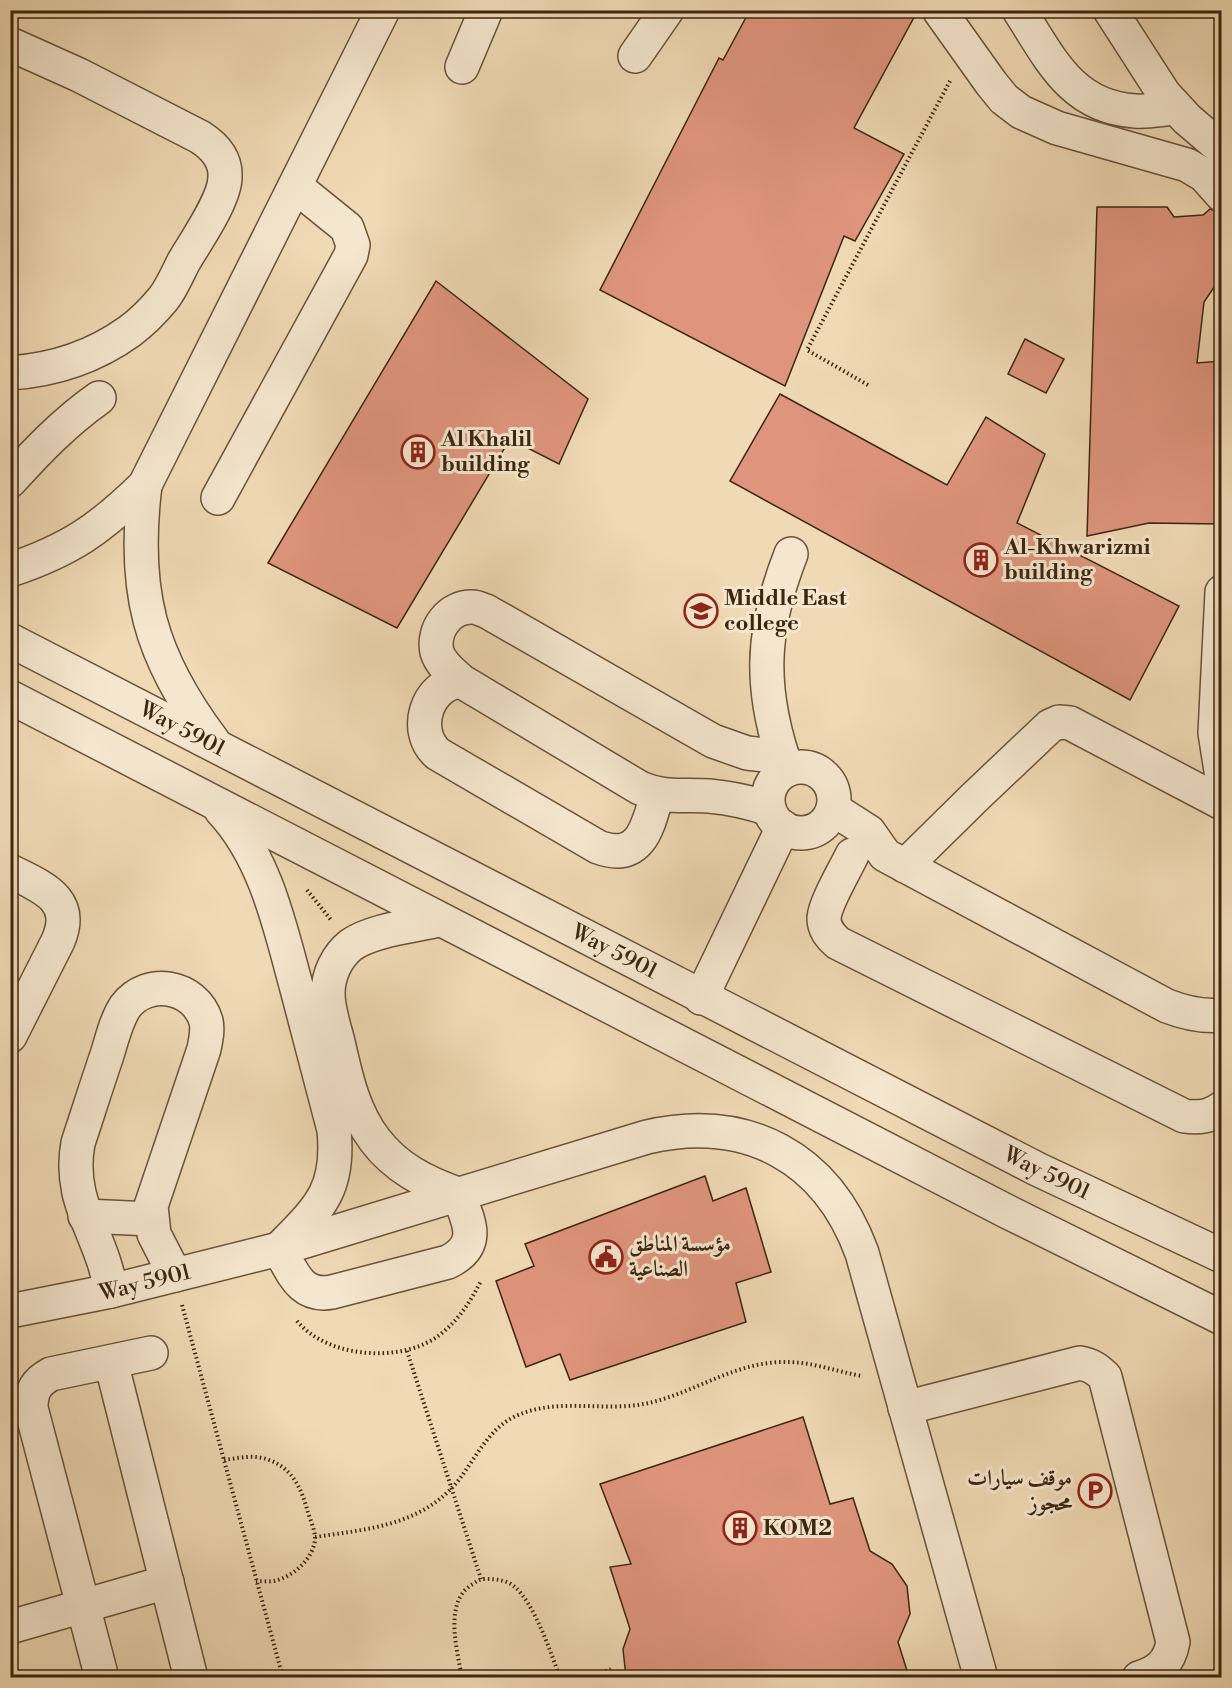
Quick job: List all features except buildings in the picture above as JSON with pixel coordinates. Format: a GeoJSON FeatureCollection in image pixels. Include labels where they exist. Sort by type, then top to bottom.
{"type":"FeatureCollection","features":[{"type":"Feature","properties":{"kind":"street"},"geometry":{"type":"LineString","coordinates":[[10,570],[45,558],[82,539],[115,514],[145,485],[383,10]]}},
{"type":"Feature","properties":{"kind":"street"},"geometry":{"type":"LineString","coordinates":[[462,67],[486,10]]}},
{"type":"Feature","properties":{"kind":"street"},"geometry":{"type":"LineString","coordinates":[[635,56],[667,10]]}},
{"type":"Feature","properties":{"kind":"street"},"geometry":{"type":"LineString","coordinates":[[939,10],[1004,99],[1029,116],[1057,128],[1187,165],[1204,176],[1221,195]]}},
{"type":"Feature","properties":{"kind":"street"},"geometry":{"type":"LineString","coordinates":[[1019,10],[1058,70],[1084,96],[1119,109],[1182,114]]}},
{"type":"Feature","properties":{"kind":"street"},"geometry":{"type":"LineString","coordinates":[[1110,10],[1153,80],[1182,114],[1221,149]]}},
{"type":"Feature","properties":{"kind":"street"},"geometry":{"type":"LineString","coordinates":[[10,44],[79,75],[210,143],[224,164],[225,177],[223,189],[213,210],[164,298],[148,315],[130,330],[90,355],[49,369],[10,373]]}},
{"type":"Feature","properties":{"kind":"street"},"geometry":{"type":"LineString","coordinates":[[1168,159],[1182,114]]}},
{"type":"Feature","properties":{"kind":"street"},"geometry":{"type":"LineString","coordinates":[[218,498],[351,255],[353,245],[346,228],[295,186]]}},
{"type":"Feature","properties":{"kind":"street"},"geometry":{"type":"LineString","coordinates":[[10,481],[50,438],[74,416],[99,398]]}},
{"type":"Feature","properties":{"kind":"street"},"geometry":{"type":"LineString","coordinates":[[145,485],[140,525],[140,564],[146,604],[156,642],[171,679],[192,714],[216,745]]}},
{"type":"Feature","properties":{"kind":"street"},"geometry":{"type":"LineString","coordinates":[[791,555],[773,607],[766,662],[771,717],[785,764],[771,786],[768,797],[852,855],[895,861],[974,798],[1050,726],[1059,722],[1070,723],[1221,803]]}},
{"type":"Feature","properties":{"kind":"street"},"geometry":{"type":"LineString","coordinates":[[1221,592],[1215,733],[1221,777]]}},
{"type":"Feature","properties":{"kind":"street"},"geometry":{"type":"LineString","coordinates":[[701,998],[799,819],[831,788],[826,778],[818,771],[785,764],[713,741],[486,611],[473,607],[460,609],[448,616],[440,626],[436,640],[438,653],[444,665],[461,681],[630,782],[657,795],[722,797],[799,819],[869,832],[895,861],[1167,1006],[1201,1016],[1221,1015]]}},
{"type":"Feature","properties":{"kind":"street","name":"Way 5901"},"geometry":{"type":"LineString","coordinates":[[10,640],[701,998],[1037,1169],[1221,1256]]}},
{"type":"Feature","properties":{"kind":"street"},"geometry":{"type":"LineString","coordinates":[[461,681],[450,682],[441,687],[433,695],[429,705],[425,735],[427,742],[438,754],[598,847],[610,851],[622,851],[633,846],[642,838],[657,795]]}},
{"type":"Feature","properties":{"kind":"street"},"geometry":{"type":"LineString","coordinates":[[10,697],[1008,1212],[1221,1318]]}},
{"type":"Feature","properties":{"kind":"street"},"geometry":{"type":"LineString","coordinates":[[216,804],[232,821],[246,844],[270,894],[334,1130],[336,1152],[333,1174],[326,1196],[313,1215],[279,1249],[300,1284],[315,1293],[324,1293],[448,1262],[459,1256],[467,1247],[470,1223],[458,1194],[434,1186],[400,1164],[375,1141],[362,1120],[351,1097],[328,992],[334,967],[351,946],[367,937],[439,920]]}},
{"type":"Feature","properties":{"kind":"street"},"geometry":{"type":"LineString","coordinates":[[852,855],[824,917],[830,936],[838,943],[1185,1116],[1199,1118],[1214,1114],[1221,1108]]}},
{"type":"Feature","properties":{"kind":"street"},"geometry":{"type":"LineString","coordinates":[[10,871],[47,890],[61,908],[63,919],[58,941],[10,1036]]}},
{"type":"Feature","properties":{"kind":"street"},"geometry":{"type":"LineString","coordinates":[[111,1290],[102,1252],[85,1216],[76,1187],[75,1157],[119,1017],[135,997],[158,988],[183,993],[201,1011],[206,1023],[207,1036],[151,1206],[154,1233],[175,1275]]}},
{"type":"Feature","properties":{"kind":"street","name":"Way 5901"},"geometry":{"type":"LineString","coordinates":[[10,1311],[111,1290],[279,1249],[674,1131],[728,1132],[754,1139],[802,1165],[822,1183],[839,1204],[853,1228],[862,1253],[981,1677]]}},
{"type":"Feature","properties":{"kind":"street"},"geometry":{"type":"LineString","coordinates":[[85,1216],[151,1219]]}},
{"type":"Feature","properties":{"kind":"street"},"geometry":{"type":"LineString","coordinates":[[102,1677],[31,1397],[34,1387],[51,1374],[151,1353]]}},
{"type":"Feature","properties":{"kind":"street"},"geometry":{"type":"LineString","coordinates":[[111,1362],[191,1677]]}},
{"type":"Feature","properties":{"kind":"street"},"geometry":{"type":"LineString","coordinates":[[905,1408],[1080,1363],[1098,1369],[1105,1377],[1173,1642],[1167,1662],[1159,1670],[1139,1677]]}},
{"type":"Feature","properties":{"kind":"street"},"geometry":{"type":"LineString","coordinates":[[10,1627],[167,1582]]}},
{"type":"Feature","properties":{"kind":"path"},"geometry":{"type":"LineString","coordinates":[[868,385],[807,350],[966,50]]}},
{"type":"Feature","properties":{"kind":"path"},"geometry":{"type":"LineString","coordinates":[[175,1275],[283,1677]]}},
{"type":"Feature","properties":{"kind":"path"},"geometry":{"type":"LineString","coordinates":[[406,1351],[481,1579]]}},
{"type":"Feature","properties":{"kind":"path"},"geometry":{"type":"LineString","coordinates":[[315,1537],[379,1528],[418,1514],[452,1489],[498,1427],[525,1412],[555,1406],[609,1408],[646,1404],[738,1369],[760,1364],[804,1363],[861,1376],[894,1368]]}},
{"type":"Feature","properties":{"kind":"path"},"geometry":{"type":"LineString","coordinates":[[224,1460],[252,1456],[268,1459],[283,1467],[302,1491],[315,1537],[310,1553],[301,1566],[288,1576],[272,1581],[256,1581]]}},
{"type":"Feature","properties":{"kind":"path"},"geometry":{"type":"LineString","coordinates":[[462,1677],[454,1623],[456,1604],[465,1588],[481,1579],[499,1579],[514,1586],[525,1600],[540,1628],[560,1677]]}},
{"type":"Feature","properties":{"kind":"path"},"geometry":{"type":"LineString","coordinates":[[589,1677],[611,1669]]}},
{"type":"Feature","properties":{"kind":"place","name":"Al Khalil building"},"geometry":{"type":"Point","coordinates":[418,452]}},
{"type":"Feature","properties":{"kind":"place","name":"Al-Khwarizmi building"},"geometry":{"type":"Point","coordinates":[981,560]}},
{"type":"Feature","properties":{"kind":"place","name":"Middle East college"},"geometry":{"type":"Point","coordinates":[701,611]}},
{"type":"Feature","properties":{"kind":"place","name":"مؤسسة المناطق الصناعية"},"geometry":{"type":"Point","coordinates":[606,1257]}},
{"type":"Feature","properties":{"kind":"place","name":"موقف سيارات محجوز"},"geometry":{"type":"Point","coordinates":[1095,1491]}},
{"type":"Feature","properties":{"kind":"place","name":"KOM2"},"geometry":{"type":"Point","coordinates":[740,1528]}}]}
